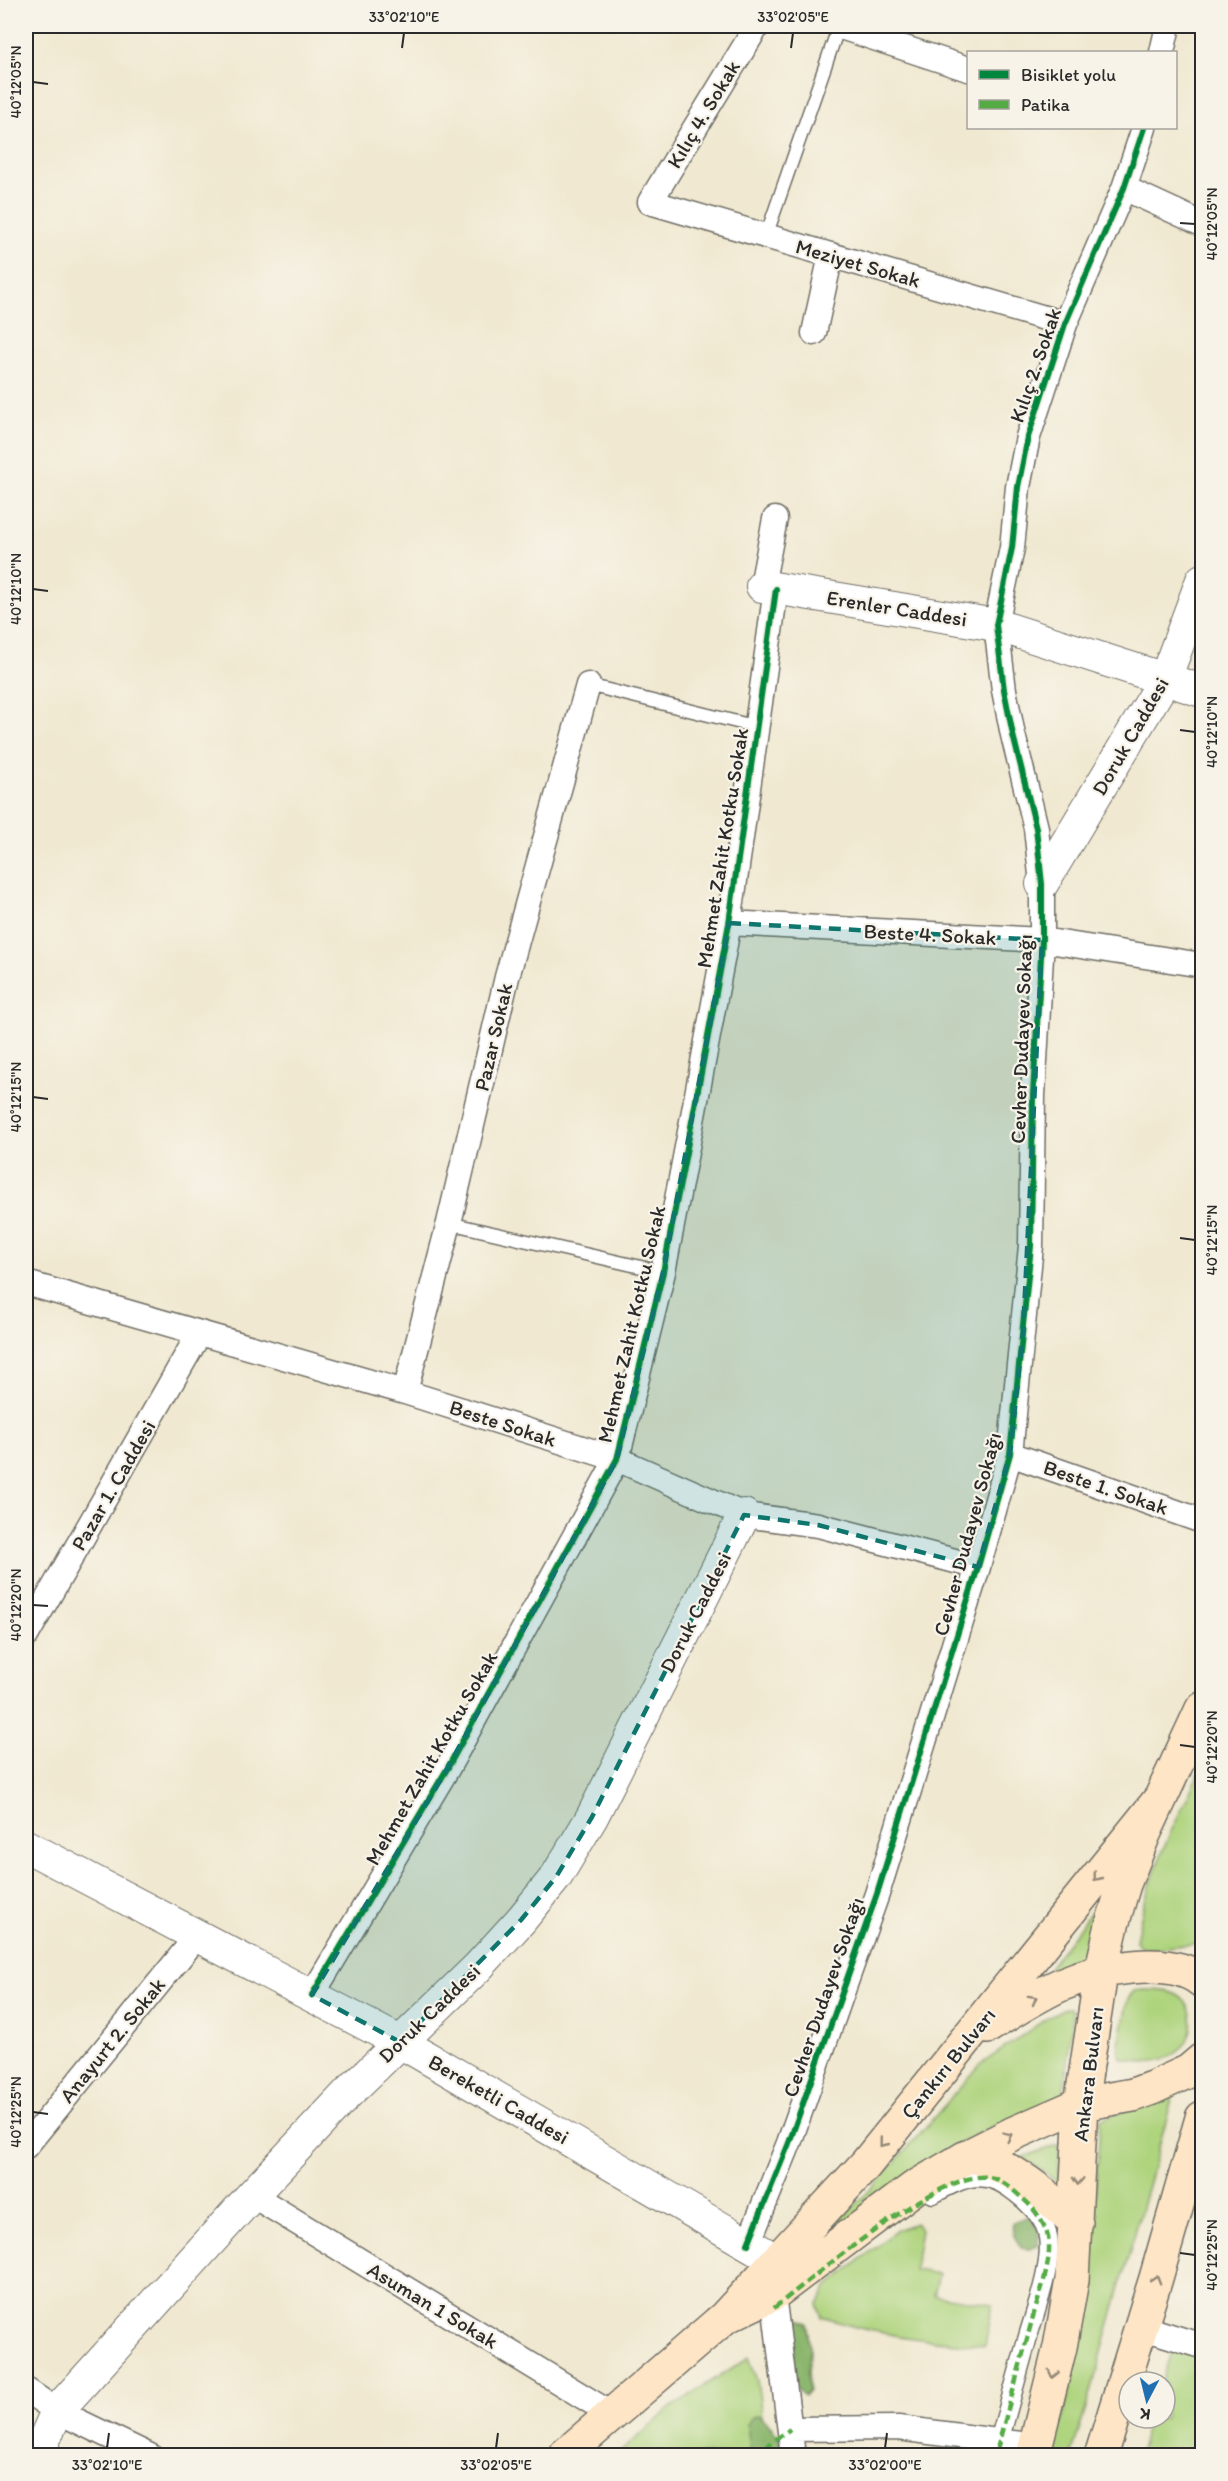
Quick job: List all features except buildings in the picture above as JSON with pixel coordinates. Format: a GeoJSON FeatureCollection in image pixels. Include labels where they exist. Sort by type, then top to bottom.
{"type":"FeatureCollection","features":[{"type":"Feature","properties":{"kind":"main road","name":"Ankara Bulvarı"},"geometry":{"type":"LineString","coordinates":[[1034,2451],[1068,2308],[1072,2280],[1081,2104],[1101,1973],[1124,1884],[1160,1799],[1203,1709]]}},
{"type":"Feature","properties":{"kind":"main road","name":"Çankırı Bulvarı"},"geometry":{"type":"LineString","coordinates":[[564,2456],[724,2317],[866,2164],[1160,1799]]}},
{"type":"Feature","properties":{"kind":"main road"},"geometry":{"type":"LineString","coordinates":[[966,2041],[1053,1989],[1101,1973],[1122,1968],[1168,1967],[1187,1972],[1203,1981]]}},
{"type":"Feature","properties":{"kind":"main road","name":"Çankırı Bulvarı"},"geometry":{"type":"LineString","coordinates":[[724,2317],[773,2301],[914,2188],[970,2155],[1081,2104],[1143,2092],[1189,2071],[1203,2060]]}},
{"type":"Feature","properties":{"kind":"main road"},"geometry":{"type":"LineString","coordinates":[[1101,2456],[1142,2327],[1203,2118]]}},
{"type":"Feature","properties":{"kind":"main road"},"geometry":{"type":"LineString","coordinates":[[970,2155],[1006,2168],[1025,2180],[1041,2191],[1076,2223]]}},
{"type":"Feature","properties":{"kind":"street","name":"Kılıç 4. Sokak"},"geometry":{"type":"LineString","coordinates":[[650,202],[757,26]]}},
{"type":"Feature","properties":{"kind":"street"},"geometry":{"type":"LineString","coordinates":[[838,26],[967,68]]}},
{"type":"Feature","properties":{"kind":"street"},"geometry":{"type":"LineString","coordinates":[[1162,51],[1168,26]]}},
{"type":"Feature","properties":{"kind":"street","name":"Kılıç 2. Sokak"},"geometry":{"type":"LineString","coordinates":[[996,625],[1012,548],[1018,487],[1028,437],[1065,324],[1124,188],[1144,129]]}},
{"type":"Feature","properties":{"kind":"street"},"geometry":{"type":"LineString","coordinates":[[1124,188],[1203,224]]}},
{"type":"Feature","properties":{"kind":"street","name":"Meziyet Sokak"},"geometry":{"type":"LineString","coordinates":[[650,202],[1065,324]]}},
{"type":"Feature","properties":{"kind":"street"},"geometry":{"type":"LineString","coordinates":[[814,333],[831,255]]}},
{"type":"Feature","properties":{"kind":"street","name":"Mehmet Zahit Kotku Sokak"},"geometry":{"type":"LineString","coordinates":[[312,1995],[447,1769],[617,1459],[663,1272],[729,923],[757,727],[775,519]]}},
{"type":"Feature","properties":{"kind":"street","name":"Doruk Caddesi"},"geometry":{"type":"LineString","coordinates":[[1042,884],[1165,679],[1203,580]]}},
{"type":"Feature","properties":{"kind":"street","name":"Erenler Caddesi"},"geometry":{"type":"LineString","coordinates":[[769,587],[996,625],[1203,691]]}},
{"type":"Feature","properties":{"kind":"street","name":"Cevher Dudayev Sokağı"},"geometry":{"type":"LineString","coordinates":[[748,2244],[789,2143],[873,1905],[978,1567],[1010,1454],[1031,1246],[1042,884],[1036,828],[1004,690],[996,625]]}},
{"type":"Feature","properties":{"kind":"street","name":"Pazar Sokak"},"geometry":{"type":"LineString","coordinates":[[405,1392],[449,1223],[507,977],[588,685]]}},
{"type":"Feature","properties":{"kind":"street","name":"Beste 4. Sokak"},"geometry":{"type":"LineString","coordinates":[[729,923],[1042,940],[1203,965]]}},
{"type":"Feature","properties":{"kind":"street","name":"Beste Sokak"},"geometry":{"type":"LineString","coordinates":[[26,1283],[405,1392],[617,1459],[744,1515],[818,1525],[978,1567]]}},
{"type":"Feature","properties":{"kind":"street","name":"Pazar 1. Caddesi"},"geometry":{"type":"LineString","coordinates":[[26,1636],[199,1334]]}},
{"type":"Feature","properties":{"kind":"street","name":"Beste 1. Sokak"},"geometry":{"type":"LineString","coordinates":[[1010,1454],[1203,1521]]}},
{"type":"Feature","properties":{"kind":"street","name":"Doruk Caddesi"},"geometry":{"type":"LineString","coordinates":[[37,2456],[57,2411],[252,2195],[400,2042],[478,1967],[556,1877],[592,1817],[744,1515]]}},
{"type":"Feature","properties":{"kind":"street","name":"Bereketli Caddesi"},"geometry":{"type":"LineString","coordinates":[[26,1846],[400,2042],[776,2260]]}},
{"type":"Feature","properties":{"kind":"street","name":"Anayurt 2. Sokak"},"geometry":{"type":"LineString","coordinates":[[26,2146],[198,1935]]}},
{"type":"Feature","properties":{"kind":"street"},"geometry":{"type":"LineString","coordinates":[[793,2456],[773,2301],[904,2210],[960,2181],[990,2176],[1004,2183],[1027,2202],[1046,2230],[1049,2245],[1042,2285],[997,2448]]}},
{"type":"Feature","properties":{"kind":"street","name":"Asuman 1 Sokak"},"geometry":{"type":"LineString","coordinates":[[252,2195],[613,2415]]}},
{"type":"Feature","properties":{"kind":"street"},"geometry":{"type":"LineString","coordinates":[[1142,2327],[1203,2346]]}},
{"type":"Feature","properties":{"kind":"street"},"geometry":{"type":"LineString","coordinates":[[26,2390],[57,2411],[150,2456]]}},
{"type":"Feature","properties":{"kind":"street"},"geometry":{"type":"LineString","coordinates":[[790,2429],[899,2427],[997,2448],[1034,2451]]}},
{"type":"Feature","properties":{"kind":"lane"},"geometry":{"type":"LineString","coordinates":[[766,236],[838,26]]}},
{"type":"Feature","properties":{"kind":"lane"},"geometry":{"type":"LineString","coordinates":[[588,685],[757,727]]}},
{"type":"Feature","properties":{"kind":"lane"},"geometry":{"type":"LineString","coordinates":[[449,1223],[663,1272]]}},
{"type":"Feature","properties":{"kind":"highlighted area"},"geometry":{"type":"Polygon","coordinates":[[[729,923],[1042,940],[1023,1333],[1010,1454],[978,1567],[818,1525],[744,1515],[592,1817],[556,1877],[521,1920],[400,2042],[312,1995],[447,1769],[617,1459],[663,1272],[729,923]]]}},
{"type":"Feature","properties":{"kind":"green space"},"geometry":{"type":"Polygon","coordinates":[[[1202,1767],[1202,1943],[1149,1949],[1141,1947],[1136,1941],[1154,1873],[1202,1767]]]}},
{"type":"Feature","properties":{"kind":"green space"},"geometry":{"type":"Polygon","coordinates":[[[1097,1904],[1089,1946],[1083,1958],[1044,1976],[1051,1965],[1097,1904]]]}},
{"type":"Feature","properties":{"kind":"green space"},"geometry":{"type":"Polygon","coordinates":[[[1134,1991],[1168,1992],[1183,1999],[1191,2014],[1192,2023],[1187,2040],[1176,2053],[1170,2057],[1150,2062],[1122,2059],[1118,2050],[1128,1998],[1134,1991]]]}},
{"type":"Feature","properties":{"kind":"green space"},"geometry":{"type":"Polygon","coordinates":[[[1070,2008],[1073,2014],[1063,2098],[985,2130],[944,2151],[795,2264],[872,2188],[980,2065],[1053,2014],[1070,2008]]]}},
{"type":"Feature","properties":{"kind":"green space"},"geometry":{"type":"Polygon","coordinates":[[[1174,2092],[1089,2399],[1071,2455],[1052,2456],[1073,2373],[1086,2289],[1095,2205],[1100,2120],[1174,2092]]]}},
{"type":"Feature","properties":{"kind":"green space"},"geometry":{"type":"Polygon","coordinates":[[[1058,2145],[1060,2186],[1043,2170],[1021,2158],[1058,2145]]]}},
{"type":"Feature","properties":{"kind":"green space"},"geometry":{"type":"Polygon","coordinates":[[[1029,2216],[1039,2229],[1038,2245],[1030,2249],[1022,2248],[1013,2233],[1013,2222],[1029,2216]]]}},
{"type":"Feature","properties":{"kind":"green space"},"geometry":{"type":"Polygon","coordinates":[[[915,2223],[921,2230],[914,2270],[939,2274],[934,2295],[993,2304],[985,2345],[902,2337],[862,2329],[822,2317],[818,2305],[827,2287],[897,2230],[915,2223]]]}},
{"type":"Feature","properties":{"kind":"green space"},"geometry":{"type":"Polygon","coordinates":[[[800,2318],[807,2323],[810,2341],[809,2390],[804,2396],[794,2381],[792,2372],[794,2324],[800,2318]]]}},
{"type":"Feature","properties":{"kind":"green space"},"geometry":{"type":"Polygon","coordinates":[[[1172,2349],[1202,2359],[1202,2455],[1138,2456],[1146,2430],[1177,2430],[1177,2370],[1166,2370],[1172,2349]]]}},
{"type":"Feature","properties":{"kind":"green space"},"geometry":{"type":"Polygon","coordinates":[[[749,2357],[757,2381],[768,2455],[616,2456],[673,2406],[749,2357]]]}},
{"type":"Feature","properties":{"kind":"green space"},"geometry":{"type":"Polygon","coordinates":[[[758,2415],[776,2432],[785,2455],[751,2455],[747,2425],[751,2418],[758,2415]]]}},
{"type":"Feature","properties":{"kind":"marked path"},"geometry":{"type":"LineString","coordinates":[[774,2308],[878,2228],[940,2190],[966,2179],[988,2177],[1006,2185],[1027,2202],[1040,2218],[1048,2238],[1049,2253],[1044,2282],[995,2456]]}},
{"type":"Feature","properties":{"kind":"marked path"},"geometry":{"type":"LineString","coordinates":[[754,2456],[790,2429]]}},
{"type":"Feature","properties":{"kind":"cycle path"},"geometry":{"type":"LineString","coordinates":[[748,2244],[789,2143],[877,1894],[978,1567],[1010,1454],[1031,1246],[1033,1095],[1042,940],[1042,884],[1036,828],[1004,690],[996,625],[1012,548],[1018,487],[1028,437],[1065,324],[1124,188],[1144,129]]}},
{"type":"Feature","properties":{"kind":"cycle path"},"geometry":{"type":"LineString","coordinates":[[312,1995],[447,1769],[617,1459],[663,1272],[729,923],[776,589]]}}]}
